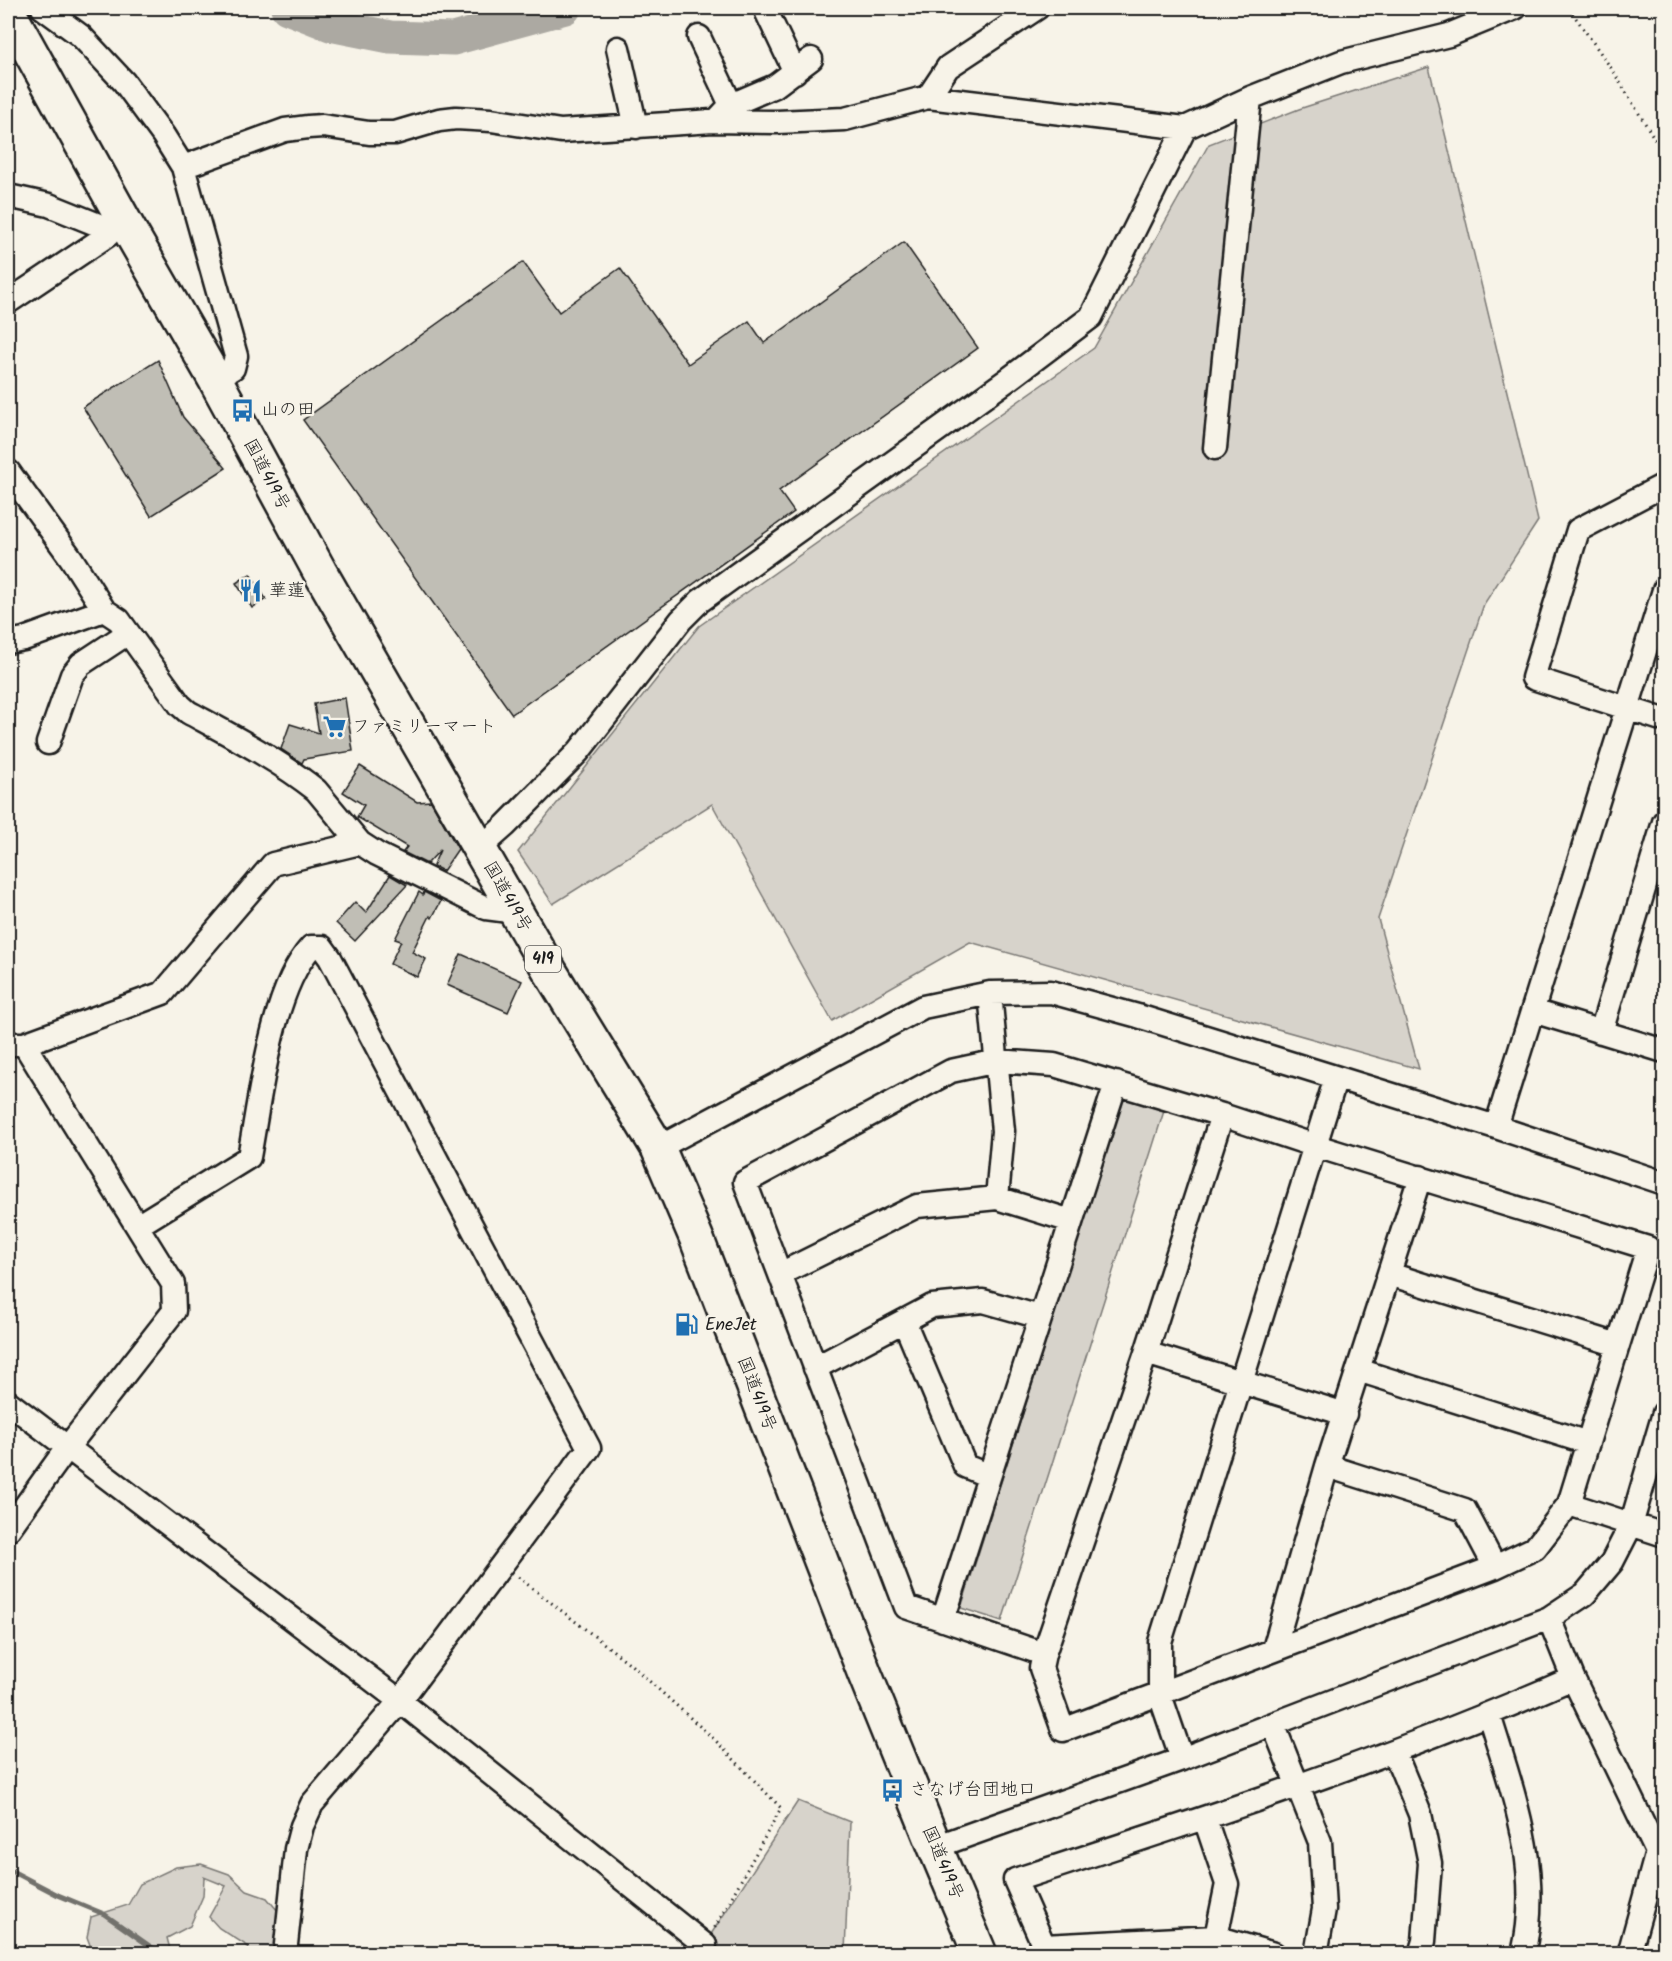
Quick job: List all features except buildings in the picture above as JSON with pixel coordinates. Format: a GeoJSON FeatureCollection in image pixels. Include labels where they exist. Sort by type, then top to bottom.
{"type":"FeatureCollection","features":[{"type":"Feature","properties":{"kind":"highway","name":"国道419号"},"geometry":{"type":"LineString","coordinates":[[8,11],[119,228],[215,379],[314,562],[479,849],[658,1148],[696,1237],[860,1661],[980,1953]]}},
{"type":"Feature","properties":{"kind":"street"},"geometry":{"type":"LineString","coordinates":[[44,8],[81,36],[124,82],[163,135],[183,167],[236,356],[233,368],[215,379]]}},
{"type":"Feature","properties":{"kind":"street"},"geometry":{"type":"LineString","coordinates":[[928,97],[948,67],[1037,8]]}},
{"type":"Feature","properties":{"kind":"street"},"geometry":{"type":"LineString","coordinates":[[723,113],[777,122],[845,119],[928,97],[1185,128],[1250,98],[1341,62],[1449,35],[1515,8]]}},
{"type":"Feature","properties":{"kind":"street"},"geometry":{"type":"LineString","coordinates":[[183,167],[285,130],[308,127],[323,126],[369,133],[395,133],[439,120],[456,118],[491,120],[561,131],[636,127],[723,113],[775,87],[803,65],[767,13]]}},
{"type":"Feature","properties":{"kind":"street"},"geometry":{"type":"LineString","coordinates":[[699,36],[723,113]]}},
{"type":"Feature","properties":{"kind":"street"},"geometry":{"type":"LineString","coordinates":[[618,48],[636,127]]}},
{"type":"Feature","properties":{"kind":"street"},"geometry":{"type":"LineString","coordinates":[[1215,448],[1250,98]]}},
{"type":"Feature","properties":{"kind":"street"},"geometry":{"type":"LineString","coordinates":[[479,849],[579,751],[681,620],[700,601],[1006,381],[1091,317],[1185,128]]}},
{"type":"Feature","properties":{"kind":"street"},"geometry":{"type":"LineString","coordinates":[[8,196],[49,205],[119,228]]}},
{"type":"Feature","properties":{"kind":"street"},"geometry":{"type":"LineString","coordinates":[[8,302],[119,228]]}},
{"type":"Feature","properties":{"kind":"street"},"geometry":{"type":"LineString","coordinates":[[8,471],[71,558],[104,610],[119,620],[180,705],[188,712],[307,783],[316,790],[360,843],[377,854],[486,908],[516,912]]}},
{"type":"Feature","properties":{"kind":"street"},"geometry":{"type":"LineString","coordinates":[[1665,485],[1578,530],[1533,678],[1665,720]]}},
{"type":"Feature","properties":{"kind":"street"},"geometry":{"type":"LineString","coordinates":[[1496,1127],[1627,708],[1661,614],[1665,590]]}},
{"type":"Feature","properties":{"kind":"street"},"geometry":{"type":"LineString","coordinates":[[8,642],[24,639],[104,610]]}},
{"type":"Feature","properties":{"kind":"street"},"geometry":{"type":"LineString","coordinates":[[48,743],[72,675],[81,664],[128,633]]}},
{"type":"Feature","properties":{"kind":"street"},"geometry":{"type":"LineString","coordinates":[[1601,1032],[1665,822]]}},
{"type":"Feature","properties":{"kind":"street"},"geometry":{"type":"LineString","coordinates":[[8,1530],[67,1448],[174,1311],[173,1284],[16,1044],[163,993],[273,864],[360,843]]}},
{"type":"Feature","properties":{"kind":"street"},"geometry":{"type":"LineString","coordinates":[[137,1226],[249,1157],[270,1047],[284,992],[305,954],[311,947],[322,947],[336,968],[589,1448],[400,1701],[312,1804],[302,1826],[296,1849],[285,1953]]}},
{"type":"Feature","properties":{"kind":"street"},"geometry":{"type":"LineString","coordinates":[[658,1148],[923,1006],[990,993],[1052,992],[1496,1127],[1665,1183]]}},
{"type":"Feature","properties":{"kind":"street"},"geometry":{"type":"LineString","coordinates":[[990,993],[1004,1131],[997,1198]]}},
{"type":"Feature","properties":{"kind":"street"},"geometry":{"type":"LineString","coordinates":[[1533,1011],[1665,1051]]}},
{"type":"Feature","properties":{"kind":"street"},"geometry":{"type":"LineString","coordinates":[[1044,1654],[906,1607],[745,1182],[951,1071],[997,1061],[1054,1065],[1222,1115],[1648,1248],[1569,1504],[1534,1548],[1495,1567],[1063,1730],[1041,1668],[1044,1654],[1146,1353],[1222,1115]]}},
{"type":"Feature","properties":{"kind":"street"},"geometry":{"type":"LineString","coordinates":[[1182,1759],[1160,1695],[1160,1642],[1336,1078]]}},
{"type":"Feature","properties":{"kind":"street"},"geometry":{"type":"LineString","coordinates":[[943,1620],[1116,1083]]}},
{"type":"Feature","properties":{"kind":"street"},"geometry":{"type":"LineString","coordinates":[[1274,1649],[1327,1466],[1420,1177]]}},
{"type":"Feature","properties":{"kind":"street"},"geometry":{"type":"LineString","coordinates":[[780,1274],[917,1206],[997,1198],[1071,1221]]}},
{"type":"Feature","properties":{"kind":"street"},"geometry":{"type":"LineString","coordinates":[[1389,1274],[1618,1345]]}},
{"type":"Feature","properties":{"kind":"street"},"geometry":{"type":"LineString","coordinates":[[815,1368],[932,1306],[983,1301],[1040,1317]]}},
{"type":"Feature","properties":{"kind":"street"},"geometry":{"type":"LineString","coordinates":[[904,1321],[965,1466],[989,1476]]}},
{"type":"Feature","properties":{"kind":"street"},"geometry":{"type":"LineString","coordinates":[[1146,1353],[1345,1414]]}},
{"type":"Feature","properties":{"kind":"street"},"geometry":{"type":"LineString","coordinates":[[1359,1370],[1588,1443]]}},
{"type":"Feature","properties":{"kind":"street"},"geometry":{"type":"LineString","coordinates":[[8,1402],[400,1701],[705,1945]]}},
{"type":"Feature","properties":{"kind":"street"},"geometry":{"type":"LineString","coordinates":[[935,1847],[1182,1759],[1549,1618],[1585,1594],[1612,1562],[1631,1525],[1665,1413]]}},
{"type":"Feature","properties":{"kind":"street"},"geometry":{"type":"LineString","coordinates":[[1327,1466],[1465,1510],[1495,1567]]}},
{"type":"Feature","properties":{"kind":"street"},"geometry":{"type":"LineString","coordinates":[[1569,1504],[1665,1535]]}},
{"type":"Feature","properties":{"kind":"street"},"geometry":{"type":"LineString","coordinates":[[1549,1618],[1573,1678],[1657,1852],[1629,1953]]}},
{"type":"Feature","properties":{"kind":"street"},"geometry":{"type":"LineString","coordinates":[[1274,1953],[1216,1937],[1044,1946],[1015,1880],[1205,1819],[1298,1786],[1489,1715],[1573,1678]]}},
{"type":"Feature","properties":{"kind":"street"},"geometry":{"type":"LineString","coordinates":[[1489,1715],[1519,1811],[1531,1881],[1523,1953]]}},
{"type":"Feature","properties":{"kind":"street"},"geometry":{"type":"LineString","coordinates":[[1273,1724],[1320,1842],[1324,1909],[1316,1953]]}},
{"type":"Feature","properties":{"kind":"street"},"geometry":{"type":"LineString","coordinates":[[1394,1751],[1420,1814],[1430,1863],[1424,1941],[1420,1953]]}},
{"type":"Feature","properties":{"kind":"street"},"geometry":{"type":"LineString","coordinates":[[1205,1819],[1227,1884],[1216,1937]]}},
{"type":"Feature","properties":{"kind":"path"},"geometry":{"type":"LineString","coordinates":[[1569,8],[1611,68],[1665,154]]}},
{"type":"Feature","properties":{"kind":"path"},"geometry":{"type":"LineString","coordinates":[[502,1564],[629,1663],[715,1740],[781,1808],[705,1945]]}},
{"type":"Feature","properties":{"kind":"shaded area"},"geometry":{"type":"Polygon","coordinates":[[[1429,67],[1538,521],[1484,604],[1378,919],[1419,1069],[970,942],[832,1021],[712,804],[553,904],[518,852],[699,626],[1094,348],[1209,144],[1299,109],[1429,67]]]}},
{"type":"Feature","properties":{"kind":"shaded area"},"geometry":{"type":"Polygon","coordinates":[[[1123,1098],[1164,1111],[1002,1621],[961,1608],[1123,1098]]]}},
{"type":"Feature","properties":{"kind":"shaded area"},"geometry":{"type":"Polygon","coordinates":[[[798,1801],[850,1822],[845,1953],[698,1954],[798,1801]]]}},
{"type":"Feature","properties":{"kind":"shaded area"},"geometry":{"type":"Polygon","coordinates":[[[201,1864],[229,1874],[247,1891],[267,1898],[283,1917],[279,1953],[246,1953],[249,1947],[219,1928],[209,1917],[226,1886],[204,1877],[203,1896],[190,1926],[167,1938],[171,1953],[93,1953],[87,1937],[91,1917],[128,1905],[140,1884],[176,1867],[201,1864]]]}},
{"type":"Feature","properties":{"kind":"waterway"},"geometry":{"type":"LineString","coordinates":[[287,8],[330,25],[390,37],[453,39],[565,8]]}},
{"type":"Feature","properties":{"kind":"waterway"},"geometry":{"type":"LineString","coordinates":[[8,1869],[58,1895],[104,1914],[161,1954]]}},
{"type":"Feature","properties":{"kind":"place","name":"山の田"},"geometry":{"type":"Point","coordinates":[243,410]}},
{"type":"Feature","properties":{"kind":"place","name":"華蓮"},"geometry":{"type":"Point","coordinates":[251,591]}},
{"type":"Feature","properties":{"kind":"place","name":"ファミリーマート"},"geometry":{"type":"Point","coordinates":[334,727]}},
{"type":"Feature","properties":{"kind":"place","name":"EneJet"},"geometry":{"type":"Point","coordinates":[687,1325]}},
{"type":"Feature","properties":{"kind":"place","name":"さなげ台団地口"},"geometry":{"type":"Point","coordinates":[892,1790]}}]}
